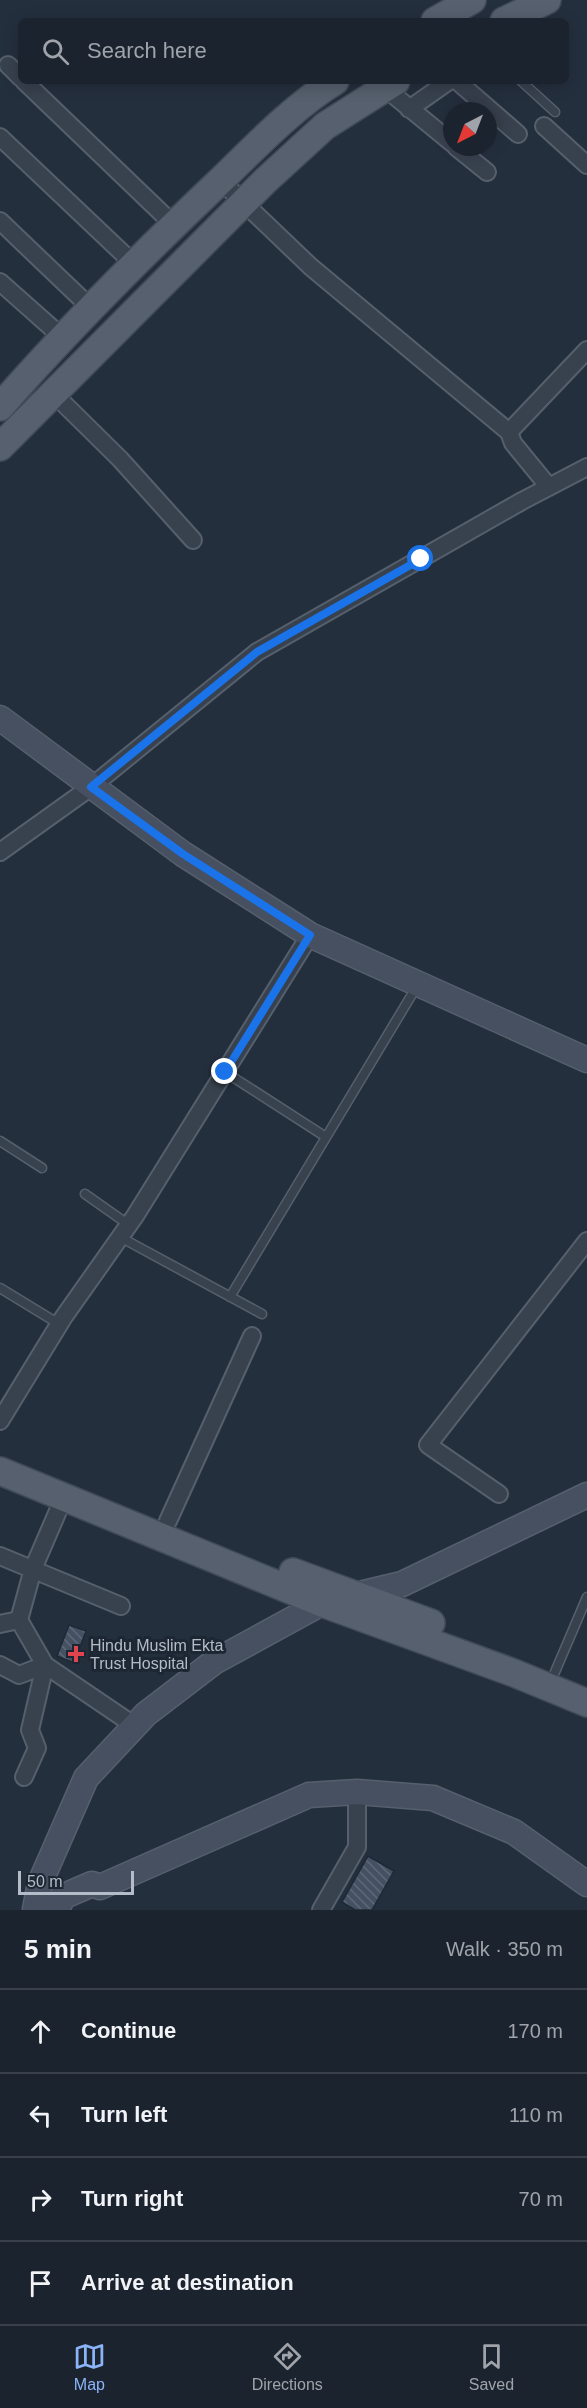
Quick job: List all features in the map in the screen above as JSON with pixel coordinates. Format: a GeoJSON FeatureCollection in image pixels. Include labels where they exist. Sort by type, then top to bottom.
{"type":"FeatureCollection","features":[{"type":"Feature","properties":{"kind":"main road"},"geometry":{"type":"LineString","coordinates":[[440,18],[472,0]]}},
{"type":"Feature","properties":{"kind":"main road"},"geometry":{"type":"LineString","coordinates":[[510,18],[547,0]]}},
{"type":"Feature","properties":{"kind":"main road"},"geometry":{"type":"LineString","coordinates":[[0,407],[62,337],[134,263],[260,143],[331,84]]}},
{"type":"Feature","properties":{"kind":"main road"},"geometry":{"type":"LineString","coordinates":[[0,447],[243,204],[325,126],[390,84]]}},
{"type":"Feature","properties":{"kind":"main road"},"geometry":{"type":"LineString","coordinates":[[0,1453],[302,1576],[355,1594],[587,1685]]}},
{"type":"Feature","properties":{"kind":"main road"},"geometry":{"type":"LineString","coordinates":[[0,1471],[322,1603],[514,1673],[587,1703]]}},
{"type":"Feature","properties":{"kind":"street"},"geometry":{"type":"LineString","coordinates":[[8,65],[18,75]]}},
{"type":"Feature","properties":{"kind":"street"},"geometry":{"type":"LineString","coordinates":[[27,84],[174,225]]}},
{"type":"Feature","properties":{"kind":"street"},"geometry":{"type":"LineString","coordinates":[[390,84],[409,109],[443,136]]}},
{"type":"Feature","properties":{"kind":"street"},"geometry":{"type":"LineString","coordinates":[[409,109],[445,84]]}},
{"type":"Feature","properties":{"kind":"street"},"geometry":{"type":"LineString","coordinates":[[460,84],[518,134]]}},
{"type":"Feature","properties":{"kind":"street"},"geometry":{"type":"LineString","coordinates":[[544,126],[587,165]]}},
{"type":"Feature","properties":{"kind":"street"},"geometry":{"type":"LineString","coordinates":[[0,137],[134,263]]}},
{"type":"Feature","properties":{"kind":"street"},"geometry":{"type":"LineString","coordinates":[[467,156],[487,172]]}},
{"type":"Feature","properties":{"kind":"street"},"geometry":{"type":"LineString","coordinates":[[220,180],[311,267],[509,432],[513,443],[549,487]]}},
{"type":"Feature","properties":{"kind":"street"},"geometry":{"type":"LineString","coordinates":[[0,221],[91,308]]}},
{"type":"Feature","properties":{"kind":"street"},"geometry":{"type":"LineString","coordinates":[[0,282],[62,337]]}},
{"type":"Feature","properties":{"kind":"street"},"geometry":{"type":"LineString","coordinates":[[509,432],[587,350]]}},
{"type":"Feature","properties":{"kind":"street"},"geometry":{"type":"LineString","coordinates":[[53,393],[120,459],[193,540]]}},
{"type":"Feature","properties":{"kind":"street"},"geometry":{"type":"LineString","coordinates":[[0,852],[91,787],[257,652],[587,467]]}},
{"type":"Feature","properties":{"kind":"street"},"geometry":{"type":"LineString","coordinates":[[0,718],[183,854],[310,935],[587,1060]]}},
{"type":"Feature","properties":{"kind":"street"},"geometry":{"type":"LineString","coordinates":[[0,1421],[60,1324],[125,1231],[310,935]]}},
{"type":"Feature","properties":{"kind":"street"},"geometry":{"type":"LineString","coordinates":[[499,1494],[429,1444],[587,1241]]}},
{"type":"Feature","properties":{"kind":"street"},"geometry":{"type":"LineString","coordinates":[[168,1521],[252,1335]]}},
{"type":"Feature","properties":{"kind":"street"},"geometry":{"type":"LineString","coordinates":[[25,1910],[35,1910],[40,1883],[86,1778],[135,1726],[214,1662],[322,1603],[402,1584],[587,1495]]}},
{"type":"Feature","properties":{"kind":"street"},"geometry":{"type":"LineString","coordinates":[[64,1497],[33,1569],[19,1620],[45,1665],[135,1726]]}},
{"type":"Feature","properties":{"kind":"street"},"geometry":{"type":"LineString","coordinates":[[0,1556],[121,1606]]}},
{"type":"Feature","properties":{"kind":"street"},"geometry":{"type":"LineString","coordinates":[[0,1624],[19,1620]]}},
{"type":"Feature","properties":{"kind":"street"},"geometry":{"type":"LineString","coordinates":[[0,1665],[19,1675],[45,1665]]}},
{"type":"Feature","properties":{"kind":"street"},"geometry":{"type":"LineString","coordinates":[[24,1777],[37,1748],[30,1730],[45,1665]]}},
{"type":"Feature","properties":{"kind":"street"},"geometry":{"type":"LineString","coordinates":[[321,1910],[357,1847],[357,1792]]}},
{"type":"Feature","properties":{"kind":"street"},"geometry":{"type":"LineString","coordinates":[[54,1907],[62,1897],[92,1884],[100,1887],[309,1795],[357,1792],[433,1798],[514,1832],[587,1884]]}},
{"type":"Feature","properties":{"kind":"lane"},"geometry":{"type":"LineString","coordinates":[[524,84],[555,112]]}},
{"type":"Feature","properties":{"kind":"lane"},"geometry":{"type":"LineString","coordinates":[[230,1297],[418,984]]}},
{"type":"Feature","properties":{"kind":"lane"},"geometry":{"type":"LineString","coordinates":[[225,1072],[326,1137]]}},
{"type":"Feature","properties":{"kind":"lane"},"geometry":{"type":"LineString","coordinates":[[0,1141],[42,1168]]}},
{"type":"Feature","properties":{"kind":"lane"},"geometry":{"type":"LineString","coordinates":[[85,1194],[125,1231],[230,1297],[262,1314]]}},
{"type":"Feature","properties":{"kind":"lane"},"geometry":{"type":"LineString","coordinates":[[0,1288],[60,1324]]}},
{"type":"Feature","properties":{"kind":"lane"},"geometry":{"type":"LineString","coordinates":[[555,1672],[587,1597]]}},
{"type":"Feature","properties":{"kind":"building"},"geometry":{"type":"Polygon","coordinates":[[[69,1625],[86,1631],[74,1663],[57,1656],[69,1625]]]}},
{"type":"Feature","properties":{"kind":"building"},"geometry":{"type":"Polygon","coordinates":[[[368,1856],[394,1871],[372,1910],[355,1910],[342,1902],[368,1856]]]}},
{"type":"Feature","properties":{"kind":"place","name":"Hindu Muslim Ekta Trust Hospital"},"geometry":{"type":"Point","coordinates":[76,1654]}},
{"type":"Feature","properties":{"kind":"route"},"geometry":{"type":"LineString","coordinates":[[225,1072],[310,935],[183,854],[91,787],[257,652],[421,559]]}}]}
